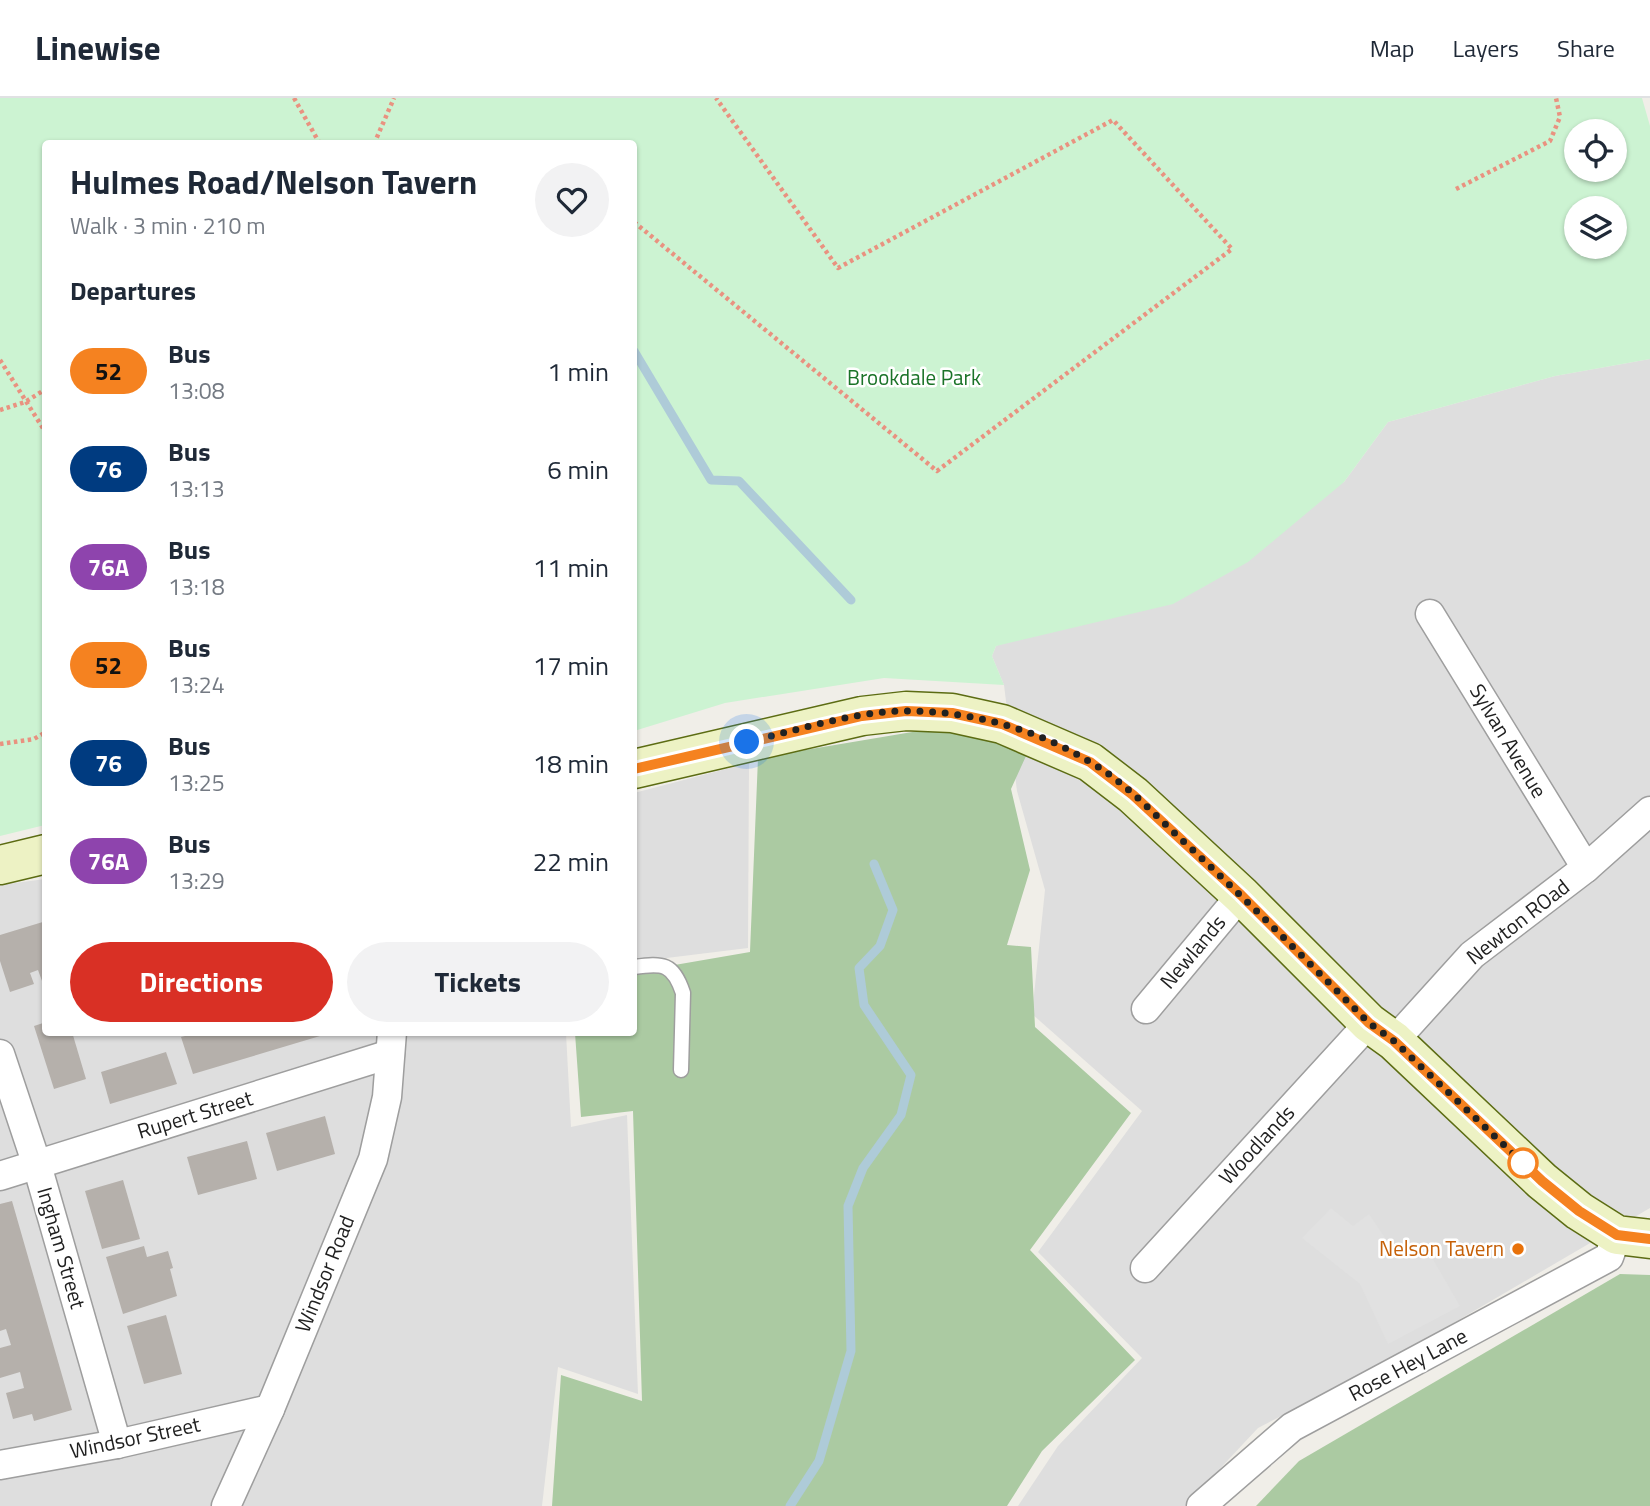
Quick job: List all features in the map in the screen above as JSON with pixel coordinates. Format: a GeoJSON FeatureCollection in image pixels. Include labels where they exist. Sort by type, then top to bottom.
{"type":"FeatureCollection","features":[{"type":"Feature","properties":{"kind":"street","name":"Sylvan Avenue"},"geometry":{"type":"LineString","coordinates":[[1430,614],[1586,868]]}},
{"type":"Feature","properties":{"kind":"street"},"geometry":{"type":"LineString","coordinates":[[637,767],[862,716],[906,711],[952,713],[1002,724],[1090,762],[1133,795],[1241,895],[1382,1032],[1542,1181],[1579,1211],[1634,1237]]}},
{"type":"Feature","properties":{"kind":"street","name":"Newton ROad"},"geometry":{"type":"LineString","coordinates":[[1382,1032],[1472,955],[1586,868],[1650,811]]}},
{"type":"Feature","properties":{"kind":"street"},"geometry":{"type":"LineString","coordinates":[[0,865],[42,855]]}},
{"type":"Feature","properties":{"kind":"street","name":"Newlands"},"geometry":{"type":"LineString","coordinates":[[1146,1009],[1241,895]]}},
{"type":"Feature","properties":{"kind":"street","name":"Woodlands"},"geometry":{"type":"LineString","coordinates":[[1145,1268],[1382,1032]]}},
{"type":"Feature","properties":{"kind":"street","name":"Rupert Street"},"geometry":{"type":"LineString","coordinates":[[0,1176],[391,1043]]}},
{"type":"Feature","properties":{"kind":"street","name":"Windsor Road"},"geometry":{"type":"LineString","coordinates":[[226,1506],[270,1409],[373,1159],[387,1097],[391,1043]]}},
{"type":"Feature","properties":{"kind":"street","name":"Ingham Street"},"geometry":{"type":"LineString","coordinates":[[0,1054],[37,1165],[117,1444]]}},
{"type":"Feature","properties":{"kind":"street","name":"Rose Hey Lane"},"geometry":{"type":"LineString","coordinates":[[1201,1506],[1292,1427],[1609,1257],[1634,1237]]}},
{"type":"Feature","properties":{"kind":"street","name":"Windsor Street"},"geometry":{"type":"LineString","coordinates":[[0,1465],[117,1444],[270,1409]]}},
{"type":"Feature","properties":{"kind":"lane"},"geometry":{"type":"LineString","coordinates":[[637,967],[660,964],[673,972],[680,982],[683,993],[681,1070]]}},
{"type":"Feature","properties":{"kind":"path"},"geometry":{"type":"LineString","coordinates":[[294,98],[318,140]]}},
{"type":"Feature","properties":{"kind":"path"},"geometry":{"type":"LineString","coordinates":[[376,140],[394,98]]}},
{"type":"Feature","properties":{"kind":"path"},"geometry":{"type":"LineString","coordinates":[[637,224],[937,471],[1231,249],[1113,120],[838,268],[716,98]]}},
{"type":"Feature","properties":{"kind":"path"},"geometry":{"type":"LineString","coordinates":[[1456,190],[1550,141],[1560,117],[1556,98]]}},
{"type":"Feature","properties":{"kind":"path"},"geometry":{"type":"LineString","coordinates":[[0,360],[42,427]]}},
{"type":"Feature","properties":{"kind":"path"},"geometry":{"type":"LineString","coordinates":[[0,410],[25,401],[42,390]]}},
{"type":"Feature","properties":{"kind":"path"},"geometry":{"type":"LineString","coordinates":[[0,744],[34,739],[42,734]]}},
{"type":"Feature","properties":{"kind":"shaded area"},"geometry":{"type":"Polygon","coordinates":[[[1650,359],[1650,1208],[1397,1356],[1258,1428],[1185,1506],[1018,1506],[1058,1446],[1142,1358],[1038,1252],[1142,1111],[1032,1014],[1045,890],[1017,791],[1004,685],[992,656],[996,646],[1344,482],[1388,422],[1555,376],[1650,359]]]}},
{"type":"Feature","properties":{"kind":"shaded area"},"geometry":{"type":"Polygon","coordinates":[[[749,763],[748,948],[637,962],[637,792],[749,763]]]}},
{"type":"Feature","properties":{"kind":"shaded area"},"geometry":{"type":"Polygon","coordinates":[[[42,879],[42,1036],[566,1036],[571,1127],[627,1115],[638,1394],[558,1367],[542,1506],[0,1506],[0,885],[42,879]]]}},
{"type":"Feature","properties":{"kind":"shaded area"},"geometry":{"type":"Polygon","coordinates":[[[1331,1208],[1353,1226],[1369,1214],[1396,1254],[1423,1242],[1460,1306],[1388,1344],[1360,1284],[1302,1238],[1331,1208]]]}},
{"type":"Feature","properties":{"kind":"green space","name":"Brookdale Park"},"geometry":{"type":"Polygon","coordinates":[[[0,98],[1642,98],[1650,126],[1650,359],[1555,376],[1388,422],[1344,482],[1248,562],[1173,604],[996,646],[992,656],[1004,685],[884,678],[725,703],[637,730],[637,140],[42,140],[42,826],[0,836],[0,98]]]}},
{"type":"Feature","properties":{"kind":"green space"},"geometry":{"type":"Polygon","coordinates":[[[936,728],[1031,745],[1011,789],[1030,870],[1007,945],[1031,947],[1035,1027],[1131,1113],[1030,1250],[1135,1360],[1042,1451],[1007,1506],[552,1506],[561,1375],[642,1401],[633,1111],[581,1117],[575,1036],[637,1036],[637,971],[750,952],[758,758],[936,728]]]}},
{"type":"Feature","properties":{"kind":"green space"},"geometry":{"type":"Polygon","coordinates":[[[1620,1274],[1650,1275],[1650,1506],[1256,1506],[1299,1461],[1620,1274]]]}},
{"type":"Feature","properties":{"kind":"building"},"geometry":{"type":"Polygon","coordinates":[[[42,922],[42,981],[38,970],[30,973],[34,984],[10,992],[0,961],[0,935],[42,922]]]}},
{"type":"Feature","properties":{"kind":"building"},"geometry":{"type":"Polygon","coordinates":[[[42,1023],[42,1036],[73,1036],[86,1079],[54,1089],[34,1026],[42,1023]]]}},
{"type":"Feature","properties":{"kind":"building"},"geometry":{"type":"Polygon","coordinates":[[[185,1036],[320,1036],[193,1074],[181,1037],[185,1036]]]}},
{"type":"Feature","properties":{"kind":"building"},"geometry":{"type":"Polygon","coordinates":[[[166,1052],[177,1084],[110,1104],[101,1072],[166,1052]]]}},
{"type":"Feature","properties":{"kind":"building"},"geometry":{"type":"Polygon","coordinates":[[[325,1116],[335,1154],[277,1171],[266,1133],[325,1116]]]}},
{"type":"Feature","properties":{"kind":"building"},"geometry":{"type":"Polygon","coordinates":[[[247,1141],[257,1179],[198,1195],[187,1157],[247,1141]]]}},
{"type":"Feature","properties":{"kind":"building"},"geometry":{"type":"Polygon","coordinates":[[[123,1180],[140,1239],[102,1249],[85,1191],[123,1180]]]}},
{"type":"Feature","properties":{"kind":"building"},"geometry":{"type":"Polygon","coordinates":[[[12,1201],[72,1410],[34,1421],[32,1414],[13,1419],[6,1393],[24,1388],[20,1372],[0,1378],[0,1348],[11,1345],[6,1329],[0,1331],[0,1204],[12,1201]]]}},
{"type":"Feature","properties":{"kind":"building"},"geometry":{"type":"Polygon","coordinates":[[[144,1246],[147,1257],[168,1251],[177,1296],[123,1314],[106,1257],[144,1246]]]}},
{"type":"Feature","properties":{"kind":"building"},"geometry":{"type":"Polygon","coordinates":[[[166,1315],[182,1374],[144,1384],[127,1326],[166,1315]]]}},
{"type":"Feature","properties":{"kind":"waterway"},"geometry":{"type":"LineString","coordinates":[[637,356],[711,480],[739,481],[851,600]]}},
{"type":"Feature","properties":{"kind":"waterway"},"geometry":{"type":"LineString","coordinates":[[790,1506],[819,1461],[851,1351],[848,1206],[863,1168],[901,1115],[911,1075],[864,1005],[859,968],[880,946],[893,910],[874,864]]}},
{"type":"Feature","properties":{"kind":"bus line","name":"52"},"geometry":{"type":"LineString","coordinates":[[637,768],[862,716],[906,711],[952,713],[1002,724],[1046,741],[1090,762],[1133,795],[1241,895],[1369,1023],[1394,1041],[1542,1181],[1579,1211],[1617,1235],[1650,1239]]}},
{"type":"Feature","properties":{"kind":"place","name":"Nelson Tavern"},"geometry":{"type":"Point","coordinates":[1518,1249]}},
{"type":"Feature","properties":{"kind":"route"},"geometry":{"type":"LineString","coordinates":[[747,742],[862,716],[906,711],[952,713],[1002,724],[1090,762],[1133,795],[1169,828],[1241,895],[1369,1023],[1394,1041],[1523,1163]]}}]}
